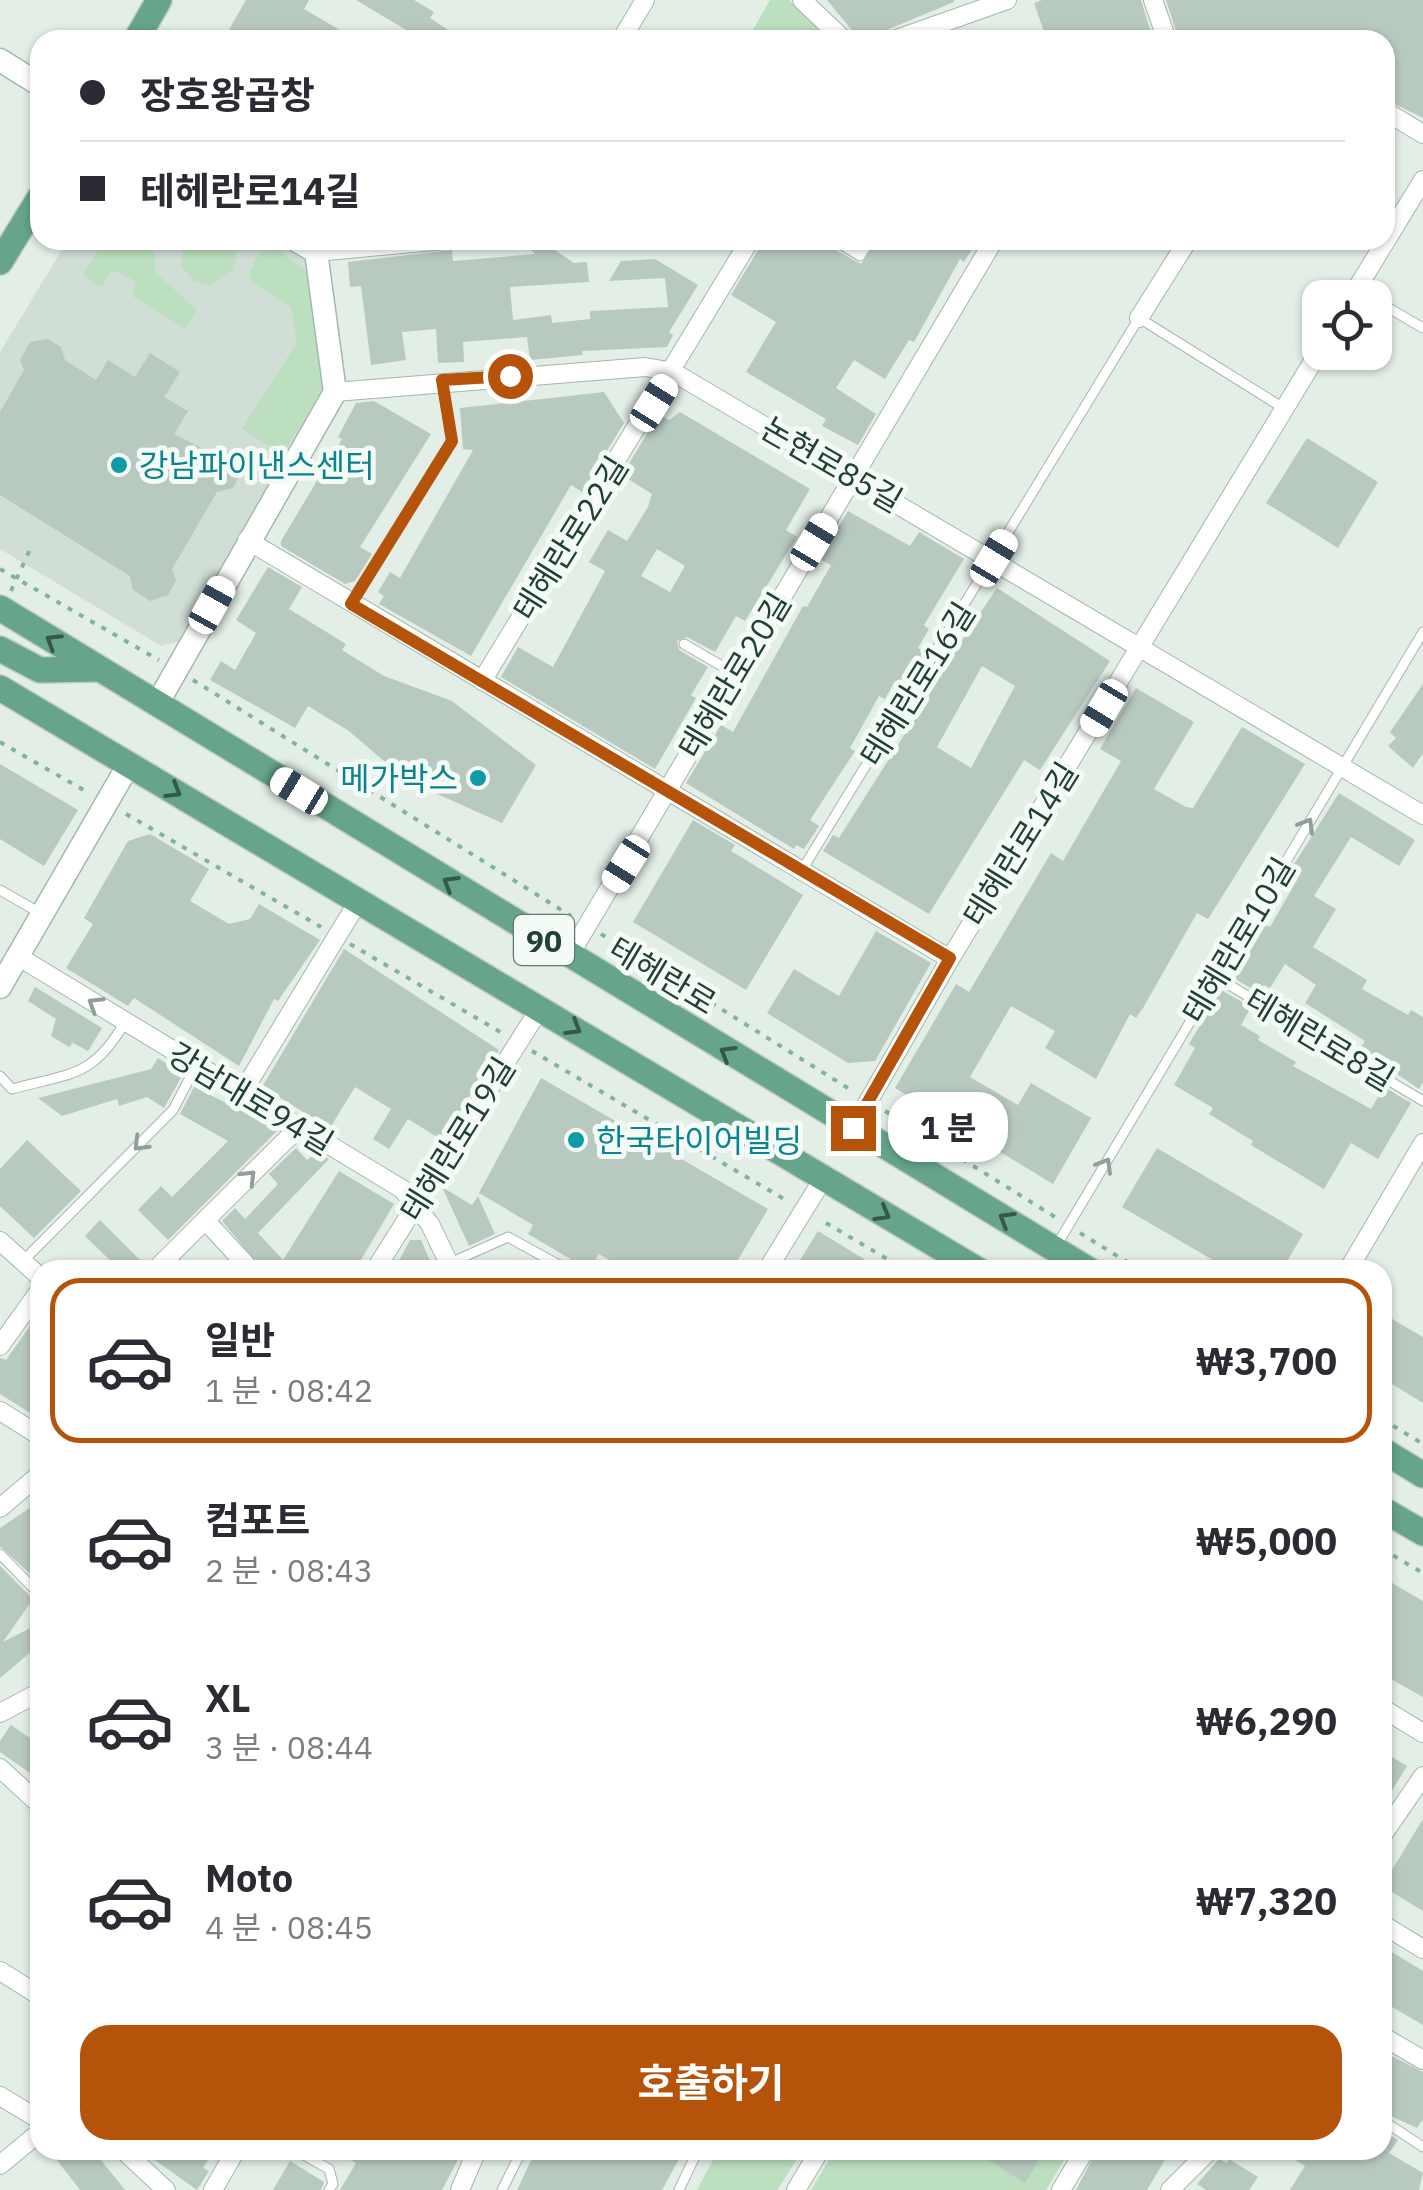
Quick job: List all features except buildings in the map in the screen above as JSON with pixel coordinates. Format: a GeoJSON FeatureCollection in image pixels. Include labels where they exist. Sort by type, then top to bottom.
{"type":"FeatureCollection","features":[{"type":"Feature","properties":{"kind":"main road"},"geometry":{"type":"LineString","coordinates":[[142,30],[160,0]]}},
{"type":"Feature","properties":{"kind":"main road"},"geometry":{"type":"LineString","coordinates":[[0,262],[30,213]]}},
{"type":"Feature","properties":{"kind":"main road","name":"테헤란로"},"geometry":{"type":"LineString","coordinates":[[1,609],[1074,1260]]}},
{"type":"Feature","properties":{"kind":"main road"},"geometry":{"type":"LineString","coordinates":[[0,649],[40,670],[99,670]]}},
{"type":"Feature","properties":{"kind":"main road","name":"90"},"geometry":{"type":"LineString","coordinates":[[0,688],[961,1260]]}},
{"type":"Feature","properties":{"kind":"main road"},"geometry":{"type":"LineString","coordinates":[[1392,1456],[1423,1474]]}},
{"type":"Feature","properties":{"kind":"main road"},"geometry":{"type":"LineString","coordinates":[[1392,1514],[1423,1533]]}},
{"type":"Feature","properties":{"kind":"street"},"geometry":{"type":"LineString","coordinates":[[802,0],[834,30]]}},
{"type":"Feature","properties":{"kind":"street"},"geometry":{"type":"LineString","coordinates":[[916,30],[966,7],[1007,0]]}},
{"type":"Feature","properties":{"kind":"street"},"geometry":{"type":"LineString","coordinates":[[1153,0],[1164,30]]}},
{"type":"Feature","properties":{"kind":"street"},"geometry":{"type":"LineString","coordinates":[[625,30],[637,3]]}},
{"type":"Feature","properties":{"kind":"street"},"geometry":{"type":"LineString","coordinates":[[0,60],[30,78]]}},
{"type":"Feature","properties":{"kind":"street"},"geometry":{"type":"LineString","coordinates":[[1395,117],[1423,134]]}},
{"type":"Feature","properties":{"kind":"street"},"geometry":{"type":"LineString","coordinates":[[1395,234],[1423,180]]}},
{"type":"Feature","properties":{"kind":"street"},"geometry":{"type":"LineString","coordinates":[[157,704],[247,540],[335,392],[307,250]]}},
{"type":"Feature","properties":{"kind":"street","name":"테헤란로22길"},"geometry":{"type":"LineString","coordinates":[[482,681],[744,250]]}},
{"type":"Feature","properties":{"kind":"street","name":"테헤란로20길"},"geometry":{"type":"LineString","coordinates":[[569,956],[664,802],[665,790],[734,672],[988,250]]}},
{"type":"Feature","properties":{"kind":"street","name":"테헤란로16길"},"geometry":{"type":"LineString","coordinates":[[1139,318],[1182,250]]}},
{"type":"Feature","properties":{"kind":"street"},"geometry":{"type":"LineString","coordinates":[[1371,280],[1387,250]]}},
{"type":"Feature","properties":{"kind":"street","name":"논현로85길"},"geometry":{"type":"LineString","coordinates":[[335,392],[442,380],[646,367],[673,372],[994,558],[1423,815]]}},
{"type":"Feature","properties":{"kind":"street","name":"테헤란로14길"},"geometry":{"type":"LineString","coordinates":[[853,1128],[950,958],[1308,370]]}},
{"type":"Feature","properties":{"kind":"street"},"geometry":{"type":"LineString","coordinates":[[247,540],[950,958]]}},
{"type":"Feature","properties":{"kind":"street"},"geometry":{"type":"LineString","coordinates":[[0,986],[128,764]]}},
{"type":"Feature","properties":{"kind":"street"},"geometry":{"type":"LineString","coordinates":[[242,1093],[359,900]]}},
{"type":"Feature","properties":{"kind":"street","name":"강남대로94길"},"geometry":{"type":"LineString","coordinates":[[18,957],[416,1201]]}},
{"type":"Feature","properties":{"kind":"street","name":"테헤란로19길"},"geometry":{"type":"LineString","coordinates":[[382,1260],[540,1008]]}},
{"type":"Feature","properties":{"kind":"street"},"geometry":{"type":"LineString","coordinates":[[164,1260],[298,1127]]}},
{"type":"Feature","properties":{"kind":"street"},"geometry":{"type":"LineString","coordinates":[[1354,1260],[1423,1143]]}},
{"type":"Feature","properties":{"kind":"street"},"geometry":{"type":"LineString","coordinates":[[773,1260],[823,1179]]}},
{"type":"Feature","properties":{"kind":"street"},"geometry":{"type":"LineString","coordinates":[[416,1201],[446,1260]]}},
{"type":"Feature","properties":{"kind":"street"},"geometry":{"type":"LineString","coordinates":[[205,1220],[241,1260]]}},
{"type":"Feature","properties":{"kind":"street"},"geometry":{"type":"LineString","coordinates":[[0,1241],[30,1269]]}},
{"type":"Feature","properties":{"kind":"street"},"geometry":{"type":"LineString","coordinates":[[0,1346],[30,1304]]}},
{"type":"Feature","properties":{"kind":"street"},"geometry":{"type":"LineString","coordinates":[[0,1411],[30,1430]]}},
{"type":"Feature","properties":{"kind":"street"},"geometry":{"type":"LineString","coordinates":[[0,1508],[30,1482]]}},
{"type":"Feature","properties":{"kind":"street"},"geometry":{"type":"LineString","coordinates":[[0,1712],[30,1697]]}},
{"type":"Feature","properties":{"kind":"street"},"geometry":{"type":"LineString","coordinates":[[1392,1714],[1423,1733]]}},
{"type":"Feature","properties":{"kind":"street"},"geometry":{"type":"LineString","coordinates":[[0,1768],[30,1796]]}},
{"type":"Feature","properties":{"kind":"street"},"geometry":{"type":"LineString","coordinates":[[1392,1811],[1423,1776]]}},
{"type":"Feature","properties":{"kind":"street"},"geometry":{"type":"LineString","coordinates":[[1392,1930],[1423,1949]]}},
{"type":"Feature","properties":{"kind":"street"},"geometry":{"type":"LineString","coordinates":[[0,1971],[30,1990]]}},
{"type":"Feature","properties":{"kind":"street"},"geometry":{"type":"LineString","coordinates":[[1392,2042],[1423,2060]]}},
{"type":"Feature","properties":{"kind":"street"},"geometry":{"type":"LineString","coordinates":[[0,2096],[30,2114]]}},
{"type":"Feature","properties":{"kind":"street"},"geometry":{"type":"LineString","coordinates":[[0,2165],[30,2140]]}},
{"type":"Feature","properties":{"kind":"street"},"geometry":{"type":"LineString","coordinates":[[132,2160],[156,2187]]}},
{"type":"Feature","properties":{"kind":"street"},"geometry":{"type":"LineString","coordinates":[[213,2190],[230,2160]]}},
{"type":"Feature","properties":{"kind":"street"},"geometry":{"type":"LineString","coordinates":[[460,2190],[473,2160]]}},
{"type":"Feature","properties":{"kind":"street"},"geometry":{"type":"LineString","coordinates":[[797,2187],[814,2160]]}},
{"type":"Feature","properties":{"kind":"street"},"geometry":{"type":"LineString","coordinates":[[1061,2190],[1079,2160]]}},
{"type":"Feature","properties":{"kind":"street"},"geometry":{"type":"LineString","coordinates":[[1179,2185],[1201,2160]]}},
{"type":"Feature","properties":{"kind":"lane"},"geometry":{"type":"LineString","coordinates":[[1392,311],[1423,328]]}},
{"type":"Feature","properties":{"kind":"lane"},"geometry":{"type":"LineString","coordinates":[[1139,318],[1285,409]]}},
{"type":"Feature","properties":{"kind":"lane","name":"테헤란로16길"},"geometry":{"type":"LineString","coordinates":[[801,872],[1139,318]]}},
{"type":"Feature","properties":{"kind":"lane"},"geometry":{"type":"LineString","coordinates":[[351,604],[452,441],[442,380]]}},
{"type":"Feature","properties":{"kind":"lane","name":"테헤란로10길"},"geometry":{"type":"LineString","coordinates":[[1055,1248],[1423,632]]}},
{"type":"Feature","properties":{"kind":"lane"},"geometry":{"type":"LineString","coordinates":[[684,644],[734,672]]}},
{"type":"Feature","properties":{"kind":"lane"},"geometry":{"type":"LineString","coordinates":[[0,890],[43,914]]}},
{"type":"Feature","properties":{"kind":"lane","name":"테헤란로8길"},"geometry":{"type":"LineString","coordinates":[[1216,977],[1423,1100]]}},
{"type":"Feature","properties":{"kind":"lane"},"geometry":{"type":"LineString","coordinates":[[0,1076],[12,1089],[88,1068],[103,1058],[125,1022]]}},
{"type":"Feature","properties":{"kind":"lane"},"geometry":{"type":"LineString","coordinates":[[22,1262],[173,1110],[196,1066]]}},
{"type":"Feature","properties":{"kind":"lane"},"geometry":{"type":"LineString","coordinates":[[464,1260],[508,1237],[550,1260]]}},
{"type":"Feature","properties":{"kind":"lane"},"geometry":{"type":"LineString","coordinates":[[0,1554],[30,1585]]}},
{"type":"Feature","properties":{"kind":"lane"},"geometry":{"type":"LineString","coordinates":[[1392,2127],[1423,2147]]}},
{"type":"Feature","properties":{"kind":"lane"},"geometry":{"type":"LineString","coordinates":[[313,2160],[329,2169],[333,2184],[329,2190]]}},
{"type":"Feature","properties":{"kind":"lane"},"geometry":{"type":"LineString","coordinates":[[502,2190],[517,2160]]}},
{"type":"Feature","properties":{"kind":"lane"},"geometry":{"type":"LineString","coordinates":[[679,2190],[693,2160]]}},
{"type":"Feature","properties":{"kind":"path"},"geometry":{"type":"LineString","coordinates":[[1,609],[32,546]]}},
{"type":"Feature","properties":{"kind":"path"},"geometry":{"type":"LineString","coordinates":[[0,742],[784,1199]]}},
{"type":"Feature","properties":{"kind":"path"},"geometry":{"type":"LineString","coordinates":[[826,1223],[889,1260]]}},
{"type":"Feature","properties":{"kind":"path"},"geometry":{"type":"LineString","coordinates":[[1392,1425],[1423,1444]]}},
{"type":"Feature","properties":{"kind":"path"},"geometry":{"type":"LineString","coordinates":[[1392,1556],[1423,1573]]}},
{"type":"Feature","properties":{"kind":"shaded area"},"geometry":{"type":"Polygon","coordinates":[[[62,250],[292,250],[310,261],[329,387],[185,640],[161,646],[0,549],[0,352],[62,250]]]}},
{"type":"Feature","properties":{"kind":"green space"},"geometry":{"type":"Polygon","coordinates":[[[770,0],[789,0],[824,30],[753,30],[770,0]]]}},
{"type":"Feature","properties":{"kind":"green space"},"geometry":{"type":"Polygon","coordinates":[[[98,250],[154,250],[156,273],[197,310],[186,329],[132,296],[136,282],[117,271],[111,272],[102,287],[83,275],[98,250]]]}},
{"type":"Feature","properties":{"kind":"green space"},"geometry":{"type":"Polygon","coordinates":[[[183,250],[237,253],[233,271],[210,285],[192,280],[181,265],[183,250]]]}},
{"type":"Feature","properties":{"kind":"green space"},"geometry":{"type":"Polygon","coordinates":[[[277,250],[307,272],[323,387],[287,448],[277,451],[242,429],[297,342],[291,307],[251,281],[249,272],[259,254],[277,250]]]}},
{"type":"Feature","properties":{"kind":"green space"},"geometry":{"type":"Polygon","coordinates":[[[713,2160],[796,2160],[777,2190],[697,2190],[713,2160]]]}},
{"type":"Feature","properties":{"kind":"green space"},"geometry":{"type":"Polygon","coordinates":[[[829,2160],[1064,2160],[1046,2190],[811,2190],[829,2160]]]}},
{"type":"Feature","properties":{"kind":"place","name":"강남파이낸스센터"},"geometry":{"type":"Point","coordinates":[119,465]}},
{"type":"Feature","properties":{"kind":"place","name":"메가박스"},"geometry":{"type":"Point","coordinates":[478,778]}},
{"type":"Feature","properties":{"kind":"place","name":"한국타이어빌딩"},"geometry":{"type":"Point","coordinates":[576,1140]}},
{"type":"Feature","properties":{"kind":"route"},"geometry":{"type":"LineString","coordinates":[[510,376],[442,380],[452,441],[351,604],[950,958],[853,1128]]}}]}
